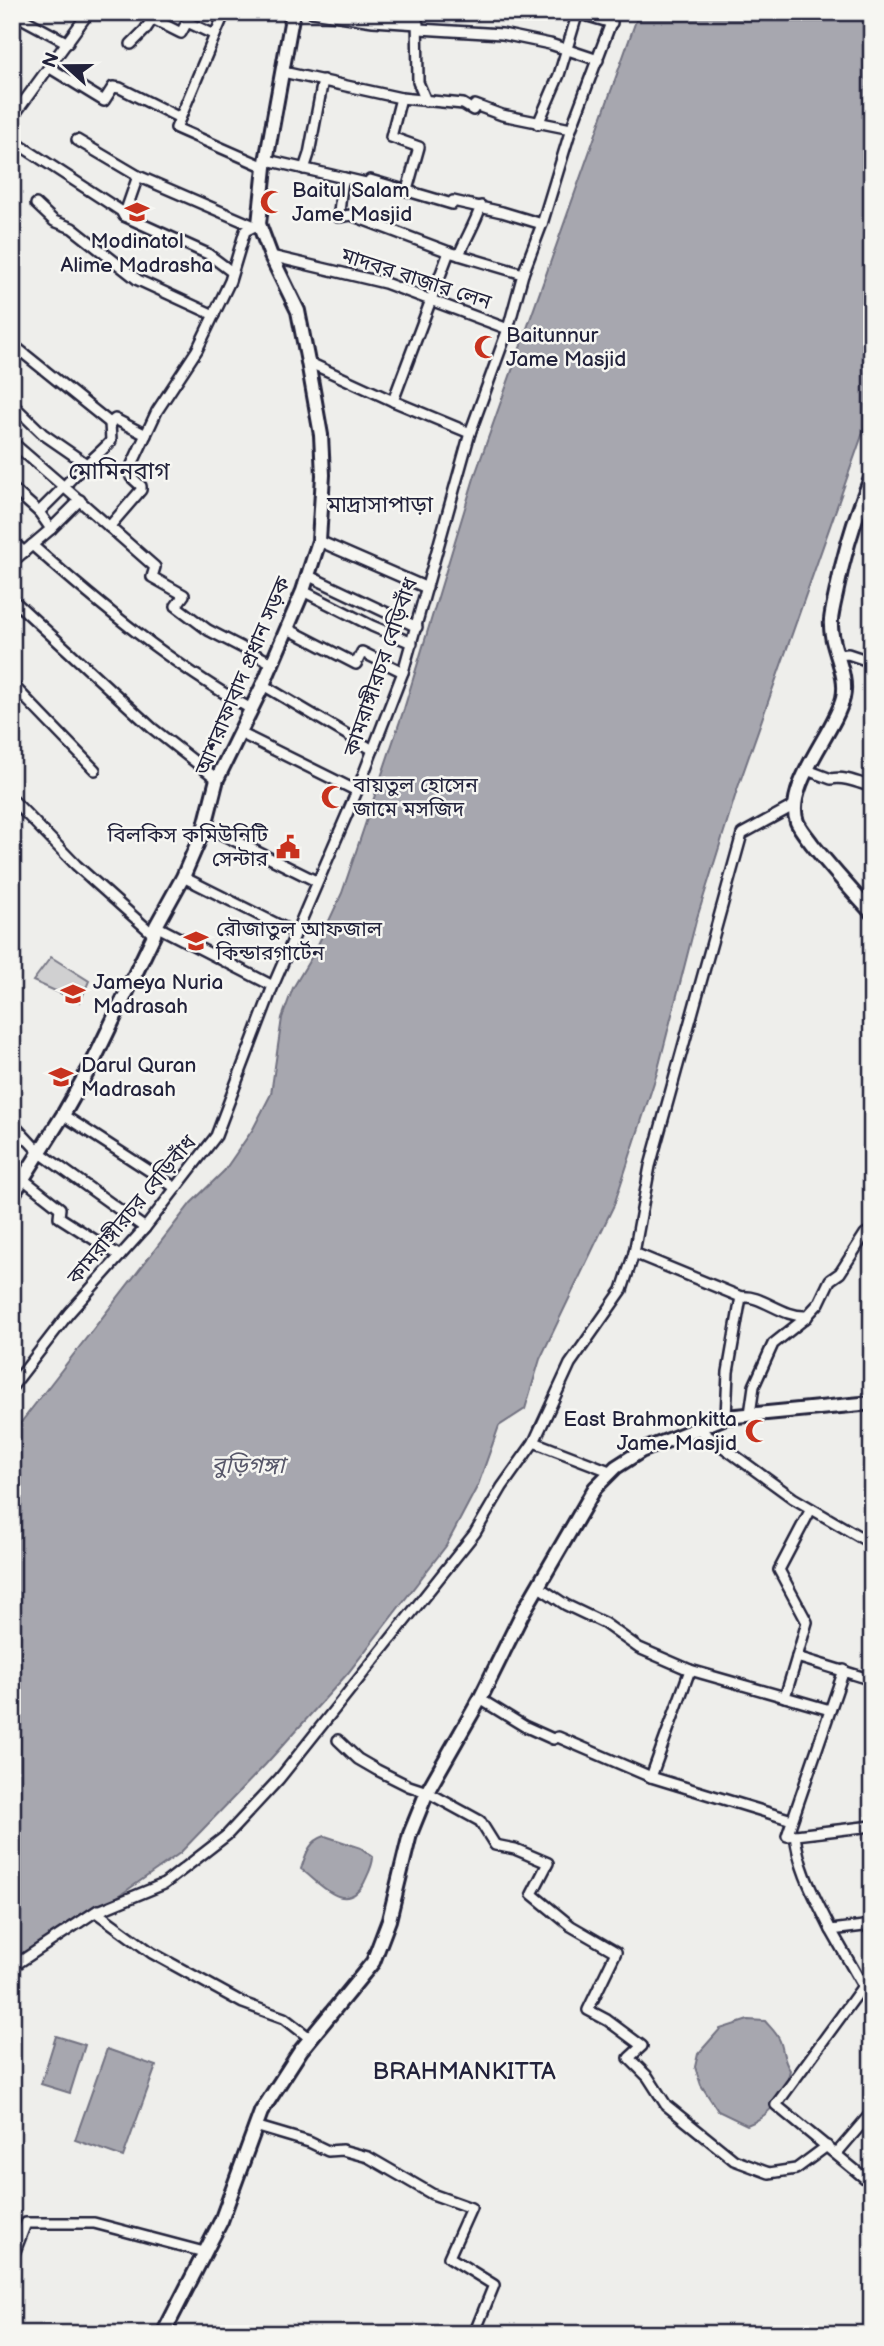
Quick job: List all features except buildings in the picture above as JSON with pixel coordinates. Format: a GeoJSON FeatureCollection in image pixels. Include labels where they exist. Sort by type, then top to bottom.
{"type":"FeatureCollection","features":[{"type":"Feature","properties":{"kind":"street"},"geometry":{"type":"LineString","coordinates":[[12,118],[89,12]]}},
{"type":"Feature","properties":{"kind":"street"},"geometry":{"type":"LineString","coordinates":[[225,12],[176,128],[266,163],[370,184],[370,180],[452,204],[453,201],[481,206],[542,224]]}},
{"type":"Feature","properties":{"kind":"street","name":"আশরাফাবাদ প্রধান সড়ক"},"geometry":{"type":"LineString","coordinates":[[12,1196],[93,1062],[183,877],[205,826],[217,779],[288,629],[319,541],[323,475],[321,435],[298,311],[256,225],[293,12]]}},
{"type":"Feature","properties":{"kind":"street"},"geometry":{"type":"LineString","coordinates":[[312,12],[419,27],[502,34],[550,44],[598,60]]}},
{"type":"Feature","properties":{"kind":"street"},"geometry":{"type":"LineString","coordinates":[[417,12],[418,82],[426,101]]}},
{"type":"Feature","properties":{"kind":"street"},"geometry":{"type":"LineString","coordinates":[[538,124],[567,51],[577,12],[612,23]]}},
{"type":"Feature","properties":{"kind":"street","name":"কামরাঙ্গীরচর বেড়িবাঁধ"},"geometry":{"type":"LineString","coordinates":[[12,1387],[69,1313],[145,1228],[216,1136],[273,986],[357,791],[403,671],[470,433],[508,329],[523,274],[542,224],[571,130],[615,12]]}},
{"type":"Feature","properties":{"kind":"street"},"geometry":{"type":"LineString","coordinates":[[12,13],[68,43]]}},
{"type":"Feature","properties":{"kind":"street"},"geometry":{"type":"LineString","coordinates":[[131,44],[155,15],[180,33],[187,22],[215,36]]}},
{"type":"Feature","properties":{"kind":"street"},"geometry":{"type":"LineString","coordinates":[[50,68],[104,102],[113,87],[120,88],[180,118]]}},
{"type":"Feature","properties":{"kind":"street"},"geometry":{"type":"LineString","coordinates":[[283,72],[401,98],[463,104],[473,110],[475,105],[502,115],[571,130]]}},
{"type":"Feature","properties":{"kind":"street"},"geometry":{"type":"LineString","coordinates":[[304,169],[323,80]]}},
{"type":"Feature","properties":{"kind":"street"},"geometry":{"type":"LineString","coordinates":[[401,98],[391,137],[419,147],[407,190]]}},
{"type":"Feature","properties":{"kind":"street"},"geometry":{"type":"LineString","coordinates":[[12,139],[121,211],[124,216],[208,254],[232,272]]}},
{"type":"Feature","properties":{"kind":"street"},"geometry":{"type":"LineString","coordinates":[[77,140],[138,176],[256,225]]}},
{"type":"Feature","properties":{"kind":"street"},"geometry":{"type":"LineString","coordinates":[[124,216],[138,176]]}},
{"type":"Feature","properties":{"kind":"street"},"geometry":{"type":"LineString","coordinates":[[344,178],[338,217],[351,215],[449,252],[523,274]]}},
{"type":"Feature","properties":{"kind":"street"},"geometry":{"type":"LineString","coordinates":[[36,204],[54,221],[72,228],[138,280],[214,315]]}},
{"type":"Feature","properties":{"kind":"street"},"geometry":{"type":"LineString","coordinates":[[459,255],[467,234],[475,226],[481,206]]}},
{"type":"Feature","properties":{"kind":"street"},"geometry":{"type":"LineString","coordinates":[[109,527],[141,490],[141,486],[131,478],[129,471],[157,411],[197,350],[214,315],[232,272],[245,230],[256,225]]}},
{"type":"Feature","properties":{"kind":"street"},"geometry":{"type":"LineString","coordinates":[[393,401],[449,252]]}},
{"type":"Feature","properties":{"kind":"street","name":"মাদবর বাজার লেন"},"geometry":{"type":"LineString","coordinates":[[271,257],[385,283],[508,329]]}},
{"type":"Feature","properties":{"kind":"street"},"geometry":{"type":"LineString","coordinates":[[12,344],[110,423],[111,441],[85,463],[39,512]]}},
{"type":"Feature","properties":{"kind":"street"},"geometry":{"type":"LineString","coordinates":[[308,362],[470,433]]}},
{"type":"Feature","properties":{"kind":"street"},"geometry":{"type":"LineString","coordinates":[[12,404],[43,434],[85,463]]}},
{"type":"Feature","properties":{"kind":"street"},"geometry":{"type":"LineString","coordinates":[[110,423],[116,418],[146,435]]}},
{"type":"Feature","properties":{"kind":"street"},"geometry":{"type":"LineString","coordinates":[[12,442],[155,568],[152,577],[184,595],[176,606],[208,630],[272,663]]}},
{"type":"Feature","properties":{"kind":"street"},"geometry":{"type":"LineString","coordinates":[[872,476],[850,533],[831,620],[832,643],[842,673],[844,696],[807,770],[795,805],[797,821],[808,838],[872,913]]}},
{"type":"Feature","properties":{"kind":"street"},"geometry":{"type":"LineString","coordinates":[[12,488],[39,512],[51,529]]}},
{"type":"Feature","properties":{"kind":"street"},"geometry":{"type":"LineString","coordinates":[[12,562],[80,500]]}},
{"type":"Feature","properties":{"kind":"street"},"geometry":{"type":"LineString","coordinates":[[12,541],[24,552]]}},
{"type":"Feature","properties":{"kind":"street"},"geometry":{"type":"LineString","coordinates":[[319,541],[428,588]]}},
{"type":"Feature","properties":{"kind":"street"},"geometry":{"type":"LineString","coordinates":[[32,545],[111,614],[202,680],[251,709]]}},
{"type":"Feature","properties":{"kind":"street"},"geometry":{"type":"LineString","coordinates":[[307,575],[417,627]]}},
{"type":"Feature","properties":{"kind":"street"},"geometry":{"type":"LineString","coordinates":[[303,591],[412,643]]}},
{"type":"Feature","properties":{"kind":"street"},"geometry":{"type":"LineString","coordinates":[[12,599],[152,729],[217,779]]}},
{"type":"Feature","properties":{"kind":"street"},"geometry":{"type":"LineString","coordinates":[[288,629],[356,664],[362,652],[403,671]]}},
{"type":"Feature","properties":{"kind":"street"},"geometry":{"type":"LineString","coordinates":[[837,655],[848,654],[872,662]]}},
{"type":"Feature","properties":{"kind":"street"},"geometry":{"type":"LineString","coordinates":[[12,684],[94,770]]}},
{"type":"Feature","properties":{"kind":"street"},"geometry":{"type":"LineString","coordinates":[[263,685],[373,750]]}},
{"type":"Feature","properties":{"kind":"street"},"geometry":{"type":"LineString","coordinates":[[240,733],[357,791]]}},
{"type":"Feature","properties":{"kind":"street"},"geometry":{"type":"LineString","coordinates":[[807,770],[831,779],[835,777],[856,781],[872,787]]}},
{"type":"Feature","properties":{"kind":"street"},"geometry":{"type":"LineString","coordinates":[[12,799],[76,865],[155,930],[273,986]]}},
{"type":"Feature","properties":{"kind":"street"},"geometry":{"type":"LineString","coordinates":[[311,2039],[284,2018],[243,2003],[152,1953],[96,1912],[164,1884],[227,1835],[279,1779],[475,1533],[502,1487],[534,1442],[570,1364],[622,1290],[634,1253],[650,1166],[742,834],[795,805]]}},
{"type":"Feature","properties":{"kind":"street"},"geometry":{"type":"LineString","coordinates":[[205,826],[316,881]]}},
{"type":"Feature","properties":{"kind":"street"},"geometry":{"type":"LineString","coordinates":[[183,877],[295,933]]}},
{"type":"Feature","properties":{"kind":"street"},"geometry":{"type":"LineString","coordinates":[[63,1115],[176,1188]]}},
{"type":"Feature","properties":{"kind":"street"},"geometry":{"type":"LineString","coordinates":[[12,1123],[38,1152],[145,1228]]}},
{"type":"Feature","properties":{"kind":"street"},"geometry":{"type":"LineString","coordinates":[[23,1178],[60,1208],[59,1217],[120,1256]]}},
{"type":"Feature","properties":{"kind":"street"},"geometry":{"type":"LineString","coordinates":[[750,1414],[754,1386],[773,1344],[807,1317],[819,1303],[830,1280],[841,1273],[865,1234],[872,1230]]}},
{"type":"Feature","properties":{"kind":"street"},"geometry":{"type":"LineString","coordinates":[[634,1253],[741,1297],[761,1301],[794,1316],[807,1317]]}},
{"type":"Feature","properties":{"kind":"street"},"geometry":{"type":"LineString","coordinates":[[726,1417],[727,1372],[741,1297]]}},
{"type":"Feature","properties":{"kind":"street"},"geometry":{"type":"LineString","coordinates":[[163,2334],[221,2221],[254,2126],[266,2103],[311,2039],[365,1974],[377,1953],[410,1834],[427,1792],[595,1488],[611,1472],[641,1451],[726,1417],[872,1403]]}},
{"type":"Feature","properties":{"kind":"street"},"geometry":{"type":"LineString","coordinates":[[697,1428],[793,1498],[872,1544]]}},
{"type":"Feature","properties":{"kind":"street"},"geometry":{"type":"LineString","coordinates":[[534,1442],[611,1472]]}},
{"type":"Feature","properties":{"kind":"street"},"geometry":{"type":"LineString","coordinates":[[785,1698],[807,1622],[779,1570],[811,1509]]}},
{"type":"Feature","properties":{"kind":"street"},"geometry":{"type":"LineString","coordinates":[[538,1587],[566,1605],[604,1623],[639,1648],[690,1670],[830,1710]]}},
{"type":"Feature","properties":{"kind":"street"},"geometry":{"type":"LineString","coordinates":[[797,1657],[872,1680]]}},
{"type":"Feature","properties":{"kind":"street"},"geometry":{"type":"LineString","coordinates":[[651,1777],[690,1670]]}},
{"type":"Feature","properties":{"kind":"street"},"geometry":{"type":"LineString","coordinates":[[844,1670],[787,1836],[872,1826]]}},
{"type":"Feature","properties":{"kind":"street"},"geometry":{"type":"LineString","coordinates":[[480,1699],[524,1726],[553,1739],[558,1737],[651,1777],[792,1820]]}},
{"type":"Feature","properties":{"kind":"street"},"geometry":{"type":"LineString","coordinates":[[338,1740],[367,1765],[427,1792],[481,1821],[495,1845],[515,1849],[548,1863],[532,1894],[570,1926],[616,1952],[588,2010],[607,2020],[642,2046],[629,2058],[648,2077],[666,2105],[734,2160],[769,2173],[796,2169],[827,2146]]}},
{"type":"Feature","properties":{"kind":"street"},"geometry":{"type":"LineString","coordinates":[[795,1835],[801,1868],[831,1930],[863,1986]]}},
{"type":"Feature","properties":{"kind":"street"},"geometry":{"type":"LineString","coordinates":[[12,1967],[115,1899]]}},
{"type":"Feature","properties":{"kind":"street"},"geometry":{"type":"LineString","coordinates":[[831,1930],[872,1925]]}},
{"type":"Feature","properties":{"kind":"street"},"geometry":{"type":"LineString","coordinates":[[872,1974],[776,2105],[872,2184]]}},
{"type":"Feature","properties":{"kind":"street"},"geometry":{"type":"LineString","coordinates":[[835,2154],[872,2112]]}},
{"type":"Feature","properties":{"kind":"street"},"geometry":{"type":"LineString","coordinates":[[254,2126],[309,2142],[328,2151],[342,2150],[368,2157],[432,2194],[471,2208],[449,2257],[494,2285],[474,2334]]}},
{"type":"Feature","properties":{"kind":"street"},"geometry":{"type":"LineString","coordinates":[[12,2259],[26,2223],[94,2223],[204,2252]]}},
{"type":"Feature","properties":{"kind":"shaded area"},"geometry":{"type":"Polygon","coordinates":[[[51,957],[89,981],[80,1002],[33,981],[51,957]]]}},
{"type":"Feature","properties":{"kind":"water","name":"বুড়িগঙ্গা"},"geometry":{"type":"Polygon","coordinates":[[[639,12],[872,12],[872,407],[737,790],[696,921],[657,1073],[614,1205],[540,1359],[525,1409],[499,1426],[478,1485],[446,1546],[348,1673],[265,1765],[180,1853],[12,1967],[12,1434],[191,1203],[224,1171],[253,1129],[271,1094],[282,1018],[293,988],[315,951],[342,893],[404,709],[475,475],[639,12]]]}},
{"type":"Feature","properties":{"kind":"water"},"geometry":{"type":"Polygon","coordinates":[[[325,1836],[361,1848],[373,1857],[364,1883],[349,1897],[332,1894],[301,1869],[312,1845],[325,1836]]]}},
{"type":"Feature","properties":{"kind":"water"},"geometry":{"type":"Polygon","coordinates":[[[748,2020],[765,2021],[773,2030],[780,2041],[790,2070],[785,2088],[775,2104],[747,2125],[718,2111],[701,2085],[695,2067],[698,2054],[720,2029],[748,2020]]]}},
{"type":"Feature","properties":{"kind":"water"},"geometry":{"type":"Polygon","coordinates":[[[56,2036],[85,2045],[70,2093],[41,2084],[56,2036]]]}},
{"type":"Feature","properties":{"kind":"water"},"geometry":{"type":"Polygon","coordinates":[[[107,2049],[156,2066],[123,2157],[75,2140],[107,2049]]]}},
{"type":"Feature","properties":{"kind":"place","name":"Baitul Salam Jame Masjid"},"geometry":{"type":"Point","coordinates":[272,202]}},
{"type":"Feature","properties":{"kind":"place","name":"Modinatol Alime Madrasha"},"geometry":{"type":"Point","coordinates":[137,212]}},
{"type":"Feature","properties":{"kind":"place","name":"Baitunnur Jame Masjid"},"geometry":{"type":"Point","coordinates":[486,347]}},
{"type":"Feature","properties":{"kind":"place","name":"বায়তুল হোসেন জামে মসজিদ"},"geometry":{"type":"Point","coordinates":[333,797]}},
{"type":"Feature","properties":{"kind":"place","name":"বিলকিস কমিউনিটি সেন্টার"},"geometry":{"type":"Point","coordinates":[288,847]}},
{"type":"Feature","properties":{"kind":"place","name":"রৌজাতুল আফজাল কিন্ডারগার্টেন"},"geometry":{"type":"Point","coordinates":[196,941]}},
{"type":"Feature","properties":{"kind":"place","name":"Jameya Nuria Madrasah"},"geometry":{"type":"Point","coordinates":[73,994]}},
{"type":"Feature","properties":{"kind":"place","name":"Darul Quran Madrasah"},"geometry":{"type":"Point","coordinates":[61,1077]}},
{"type":"Feature","properties":{"kind":"place","name":"East Brahmonkitta Jame Masjid"},"geometry":{"type":"Point","coordinates":[757,1431]}},
{"type":"Feature","properties":{"kind":"district","name":"মোমিনবাগ"},"geometry":{"type":"Point","coordinates":[119,471]}},
{"type":"Feature","properties":{"kind":"district","name":"মাদ্রাসাপাড়া"},"geometry":{"type":"Point","coordinates":[380,505]}},
{"type":"Feature","properties":{"kind":"district","name":"BRAHMANKITTA"},"geometry":{"type":"Point","coordinates":[464,2071]}}]}
